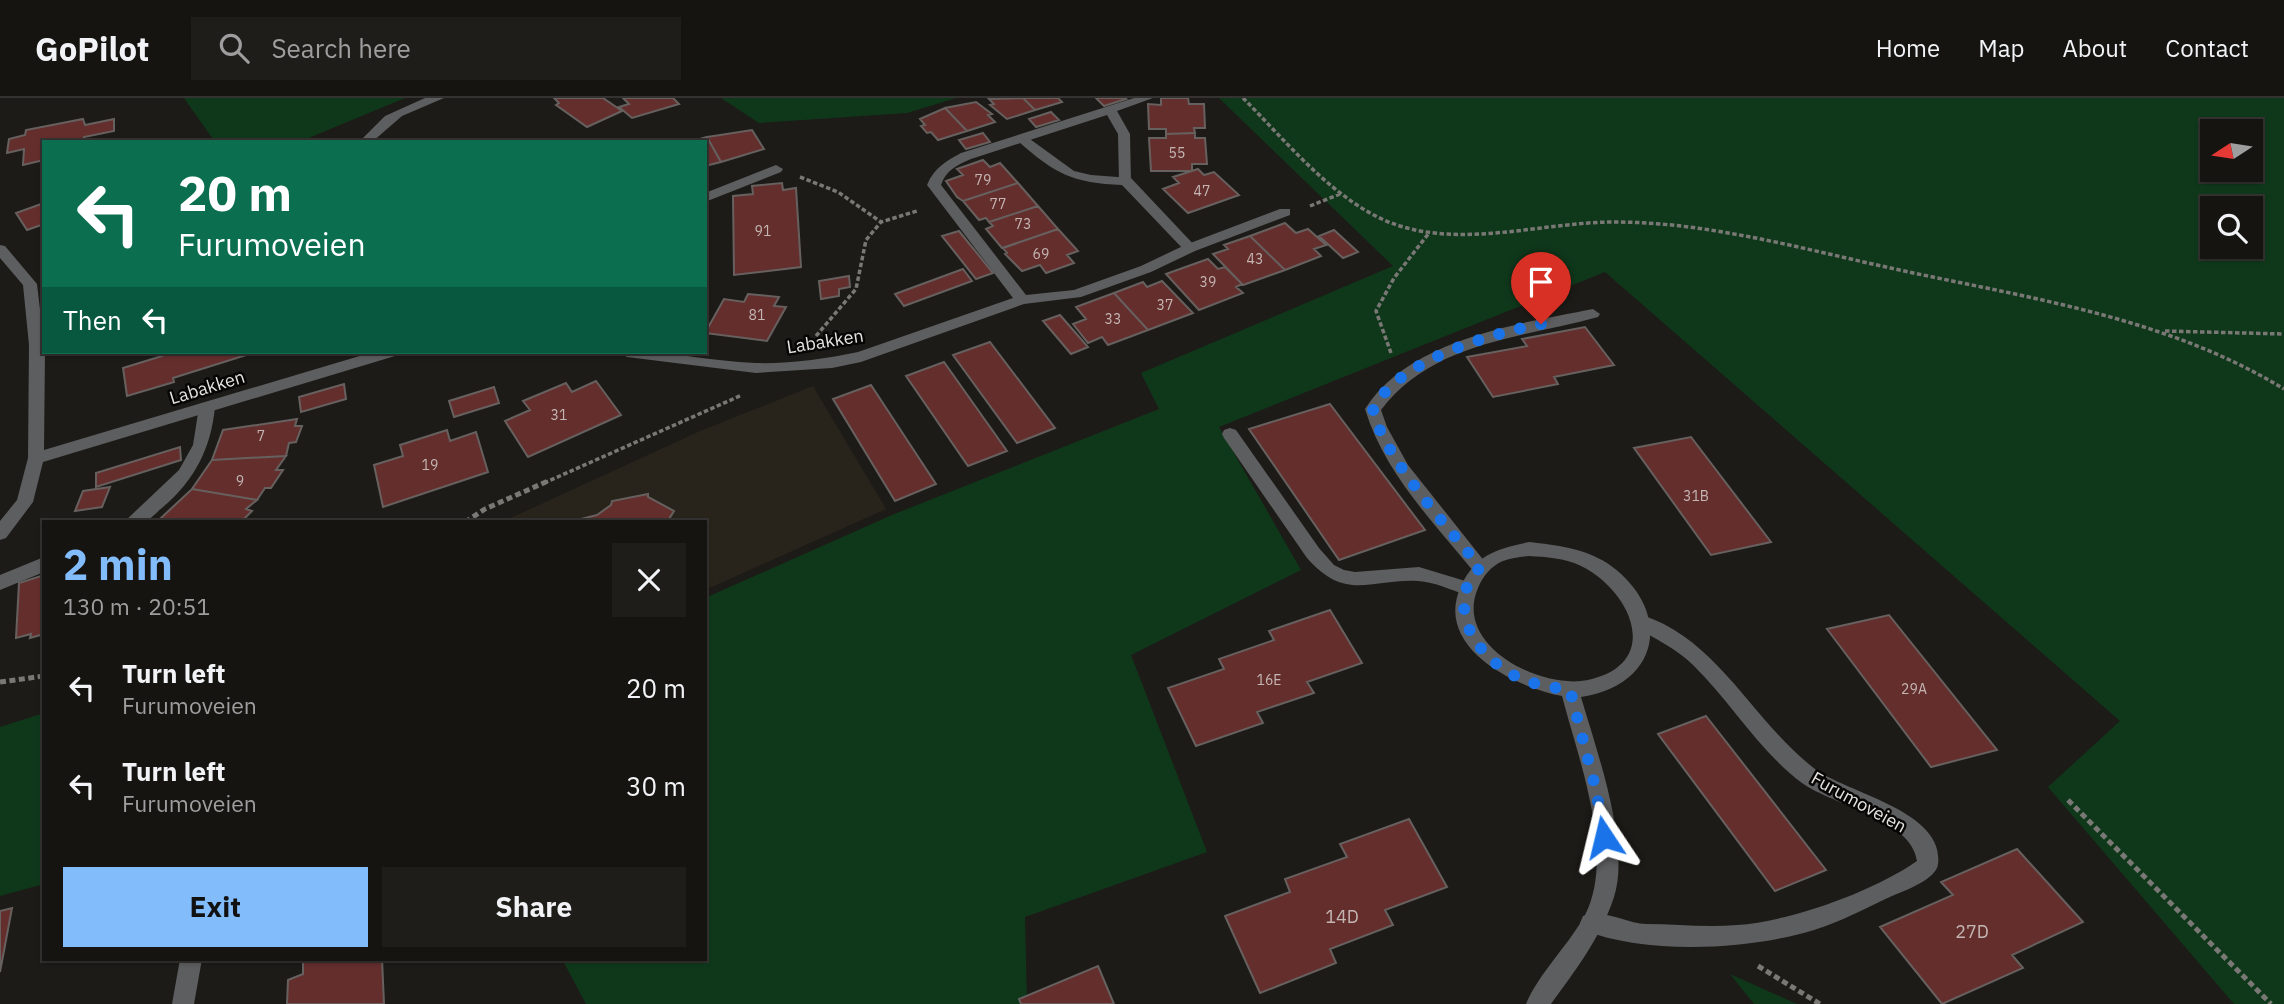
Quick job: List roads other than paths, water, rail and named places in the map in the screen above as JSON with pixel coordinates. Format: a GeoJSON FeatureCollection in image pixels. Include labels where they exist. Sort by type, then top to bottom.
{"type":"FeatureCollection","features":[{"type":"Feature","properties":{"kind":"street"},"geometry":{"type":"LineString","coordinates":[[367,140],[387,117],[405,108],[438,98]]}},
{"type":"Feature","properties":{"kind":"street"},"geometry":{"type":"LineString","coordinates":[[1022,300],[982,244],[945,202],[934,185],[937,174],[953,161],[1147,98]]}},
{"type":"Feature","properties":{"kind":"street"},"geometry":{"type":"LineString","coordinates":[[1111,111],[1124,134],[1126,181],[1190,248]]}},
{"type":"Feature","properties":{"kind":"street"},"geometry":{"type":"LineString","coordinates":[[1023,138],[1059,172],[1094,181],[1126,181]]}},
{"type":"Feature","properties":{"kind":"street"},"geometry":{"type":"LineString","coordinates":[[707,197],[776,169]]}},
{"type":"Feature","properties":{"kind":"street","name":"Labakken"},"geometry":{"type":"LineString","coordinates":[[643,354],[756,368],[832,363],[861,357],[1022,300],[1076,294],[1146,269],[1190,248],[1285,212]]}},
{"type":"Feature","properties":{"kind":"street"},"geometry":{"type":"LineString","coordinates":[[0,249],[37,282],[36,458],[24,502],[0,533]]}},
{"type":"Feature","properties":{"kind":"street"},"geometry":{"type":"LineString","coordinates":[[1593,314],[1515,329],[1461,348],[1415,368],[1381,393],[1373,409],[1379,430],[1421,495],[1480,567],[1466,587],[1463,606],[1467,626],[1478,646],[1495,663],[1517,677],[1543,686],[1570,690],[1596,687],[1618,677],[1634,662],[1642,643],[1642,622]]}},
{"type":"Feature","properties":{"kind":"street","name":"Labakken"},"geometry":{"type":"LineString","coordinates":[[36,458],[383,354]]}},
{"type":"Feature","properties":{"kind":"street"},"geometry":{"type":"LineString","coordinates":[[135,520],[186,477],[198,453],[207,407]]}},
{"type":"Feature","properties":{"kind":"street"},"geometry":{"type":"LineString","coordinates":[[1230,434],[1313,553],[1328,570],[1355,579],[1419,574],[1466,587]]}},
{"type":"Feature","properties":{"kind":"street","name":"Furumoveien"},"geometry":{"type":"LineString","coordinates":[[1480,567],[1501,555],[1529,549],[1558,551],[1587,561],[1612,577],[1631,598],[1642,622],[1694,654],[1781,750],[1810,777],[1829,789],[1898,820],[1919,837],[1929,859],[1928,865],[1908,879],[1813,920],[1737,936],[1639,934],[1591,923]]}},
{"type":"Feature","properties":{"kind":"street"},"geometry":{"type":"LineString","coordinates":[[0,583],[42,565]]}},
{"type":"Feature","properties":{"kind":"street"},"geometry":{"type":"LineString","coordinates":[[1536,1004],[1591,923],[1605,892],[1609,860],[1596,790],[1570,690]]}},
{"type":"Feature","properties":{"kind":"street"},"geometry":{"type":"LineString","coordinates":[[183,1004],[191,961]]}}]}
